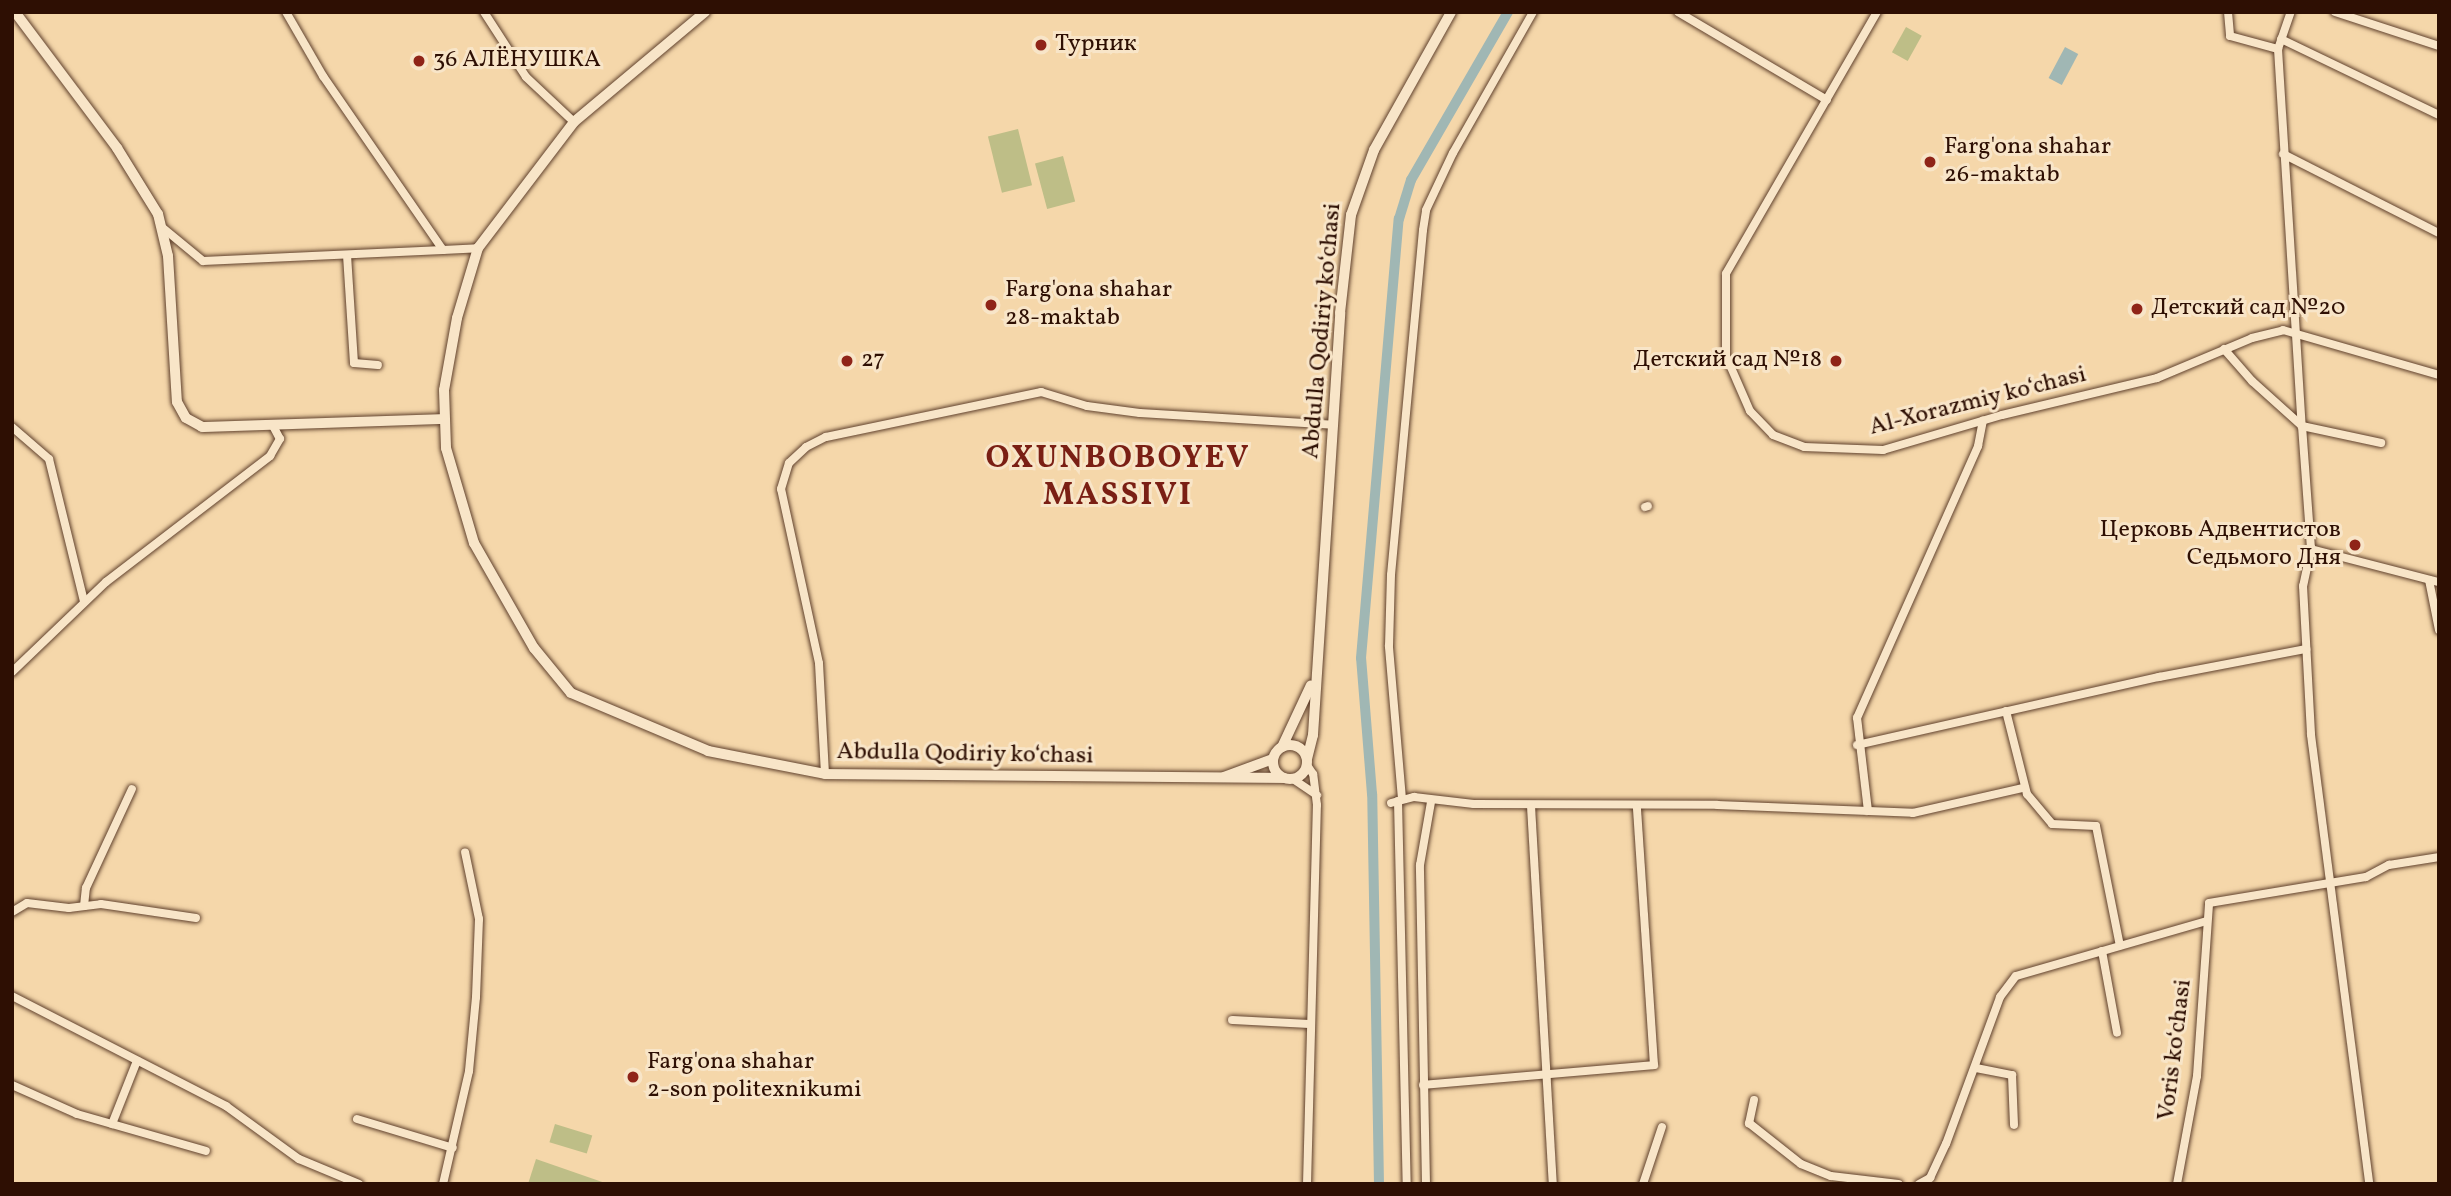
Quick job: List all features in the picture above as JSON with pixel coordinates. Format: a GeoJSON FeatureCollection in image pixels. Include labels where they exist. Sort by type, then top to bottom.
{"type":"FeatureCollection","features":[{"type":"Feature","properties":{"kind":"street"},"geometry":{"type":"LineString","coordinates":[[15,12],[117,148],[163,228],[203,261],[478,248]]}},
{"type":"Feature","properties":{"kind":"street"},"geometry":{"type":"LineString","coordinates":[[286,12],[323,76],[443,250]]}},
{"type":"Feature","properties":{"kind":"street"},"geometry":{"type":"LineString","coordinates":[[484,12],[526,77],[574,122]]}},
{"type":"Feature","properties":{"kind":"street","name":"Abdulla Qodiriy koʻchasi"},"geometry":{"type":"LineString","coordinates":[[705,12],[574,122],[478,248],[448,361],[442,419],[446,449],[474,543],[534,648],[571,693],[708,751],[825,774],[1288,778]]}},
{"type":"Feature","properties":{"kind":"street","name":"Abdulla Qodiriy koʻchasi"},"geometry":{"type":"LineString","coordinates":[[1307,1184],[1317,795],[1307,762],[1313,735],[1346,260],[1360,182],[1451,12]]}},
{"type":"Feature","properties":{"kind":"street"},"geometry":{"type":"LineString","coordinates":[[1407,1184],[1397,801],[1389,621],[1423,230],[1426,210],[1453,153],[1533,12]]}},
{"type":"Feature","properties":{"kind":"street"},"geometry":{"type":"LineString","coordinates":[[1678,12],[1827,100]]}},
{"type":"Feature","properties":{"kind":"street","name":"Al-Xorazmiy koʻchasi"},"geometry":{"type":"LineString","coordinates":[[1877,12],[1726,274],[1723,330],[1726,356],[1741,397],[1773,435],[1820,449],[1883,450],[1983,421],[2157,378],[2224,349],[2284,331],[2299,332]]}},
{"type":"Feature","properties":{"kind":"street"},"geometry":{"type":"LineString","coordinates":[[2228,12],[2230,36],[2278,49]]}},
{"type":"Feature","properties":{"kind":"street"},"geometry":{"type":"LineString","coordinates":[[2291,12],[2278,49],[2283,154],[2299,332],[2302,426],[2311,549],[2303,586],[2311,735],[2368,1184]]}},
{"type":"Feature","properties":{"kind":"street"},"geometry":{"type":"LineString","coordinates":[[2335,12],[2439,46]]}},
{"type":"Feature","properties":{"kind":"street"},"geometry":{"type":"LineString","coordinates":[[2281,39],[2439,115]]}},
{"type":"Feature","properties":{"kind":"street"},"geometry":{"type":"LineString","coordinates":[[2283,154],[2439,233]]}},
{"type":"Feature","properties":{"kind":"street"},"geometry":{"type":"LineString","coordinates":[[163,228],[180,412],[202,427],[244,422],[273,426],[442,419]]}},
{"type":"Feature","properties":{"kind":"street"},"geometry":{"type":"LineString","coordinates":[[348,255],[354,363],[378,365]]}},
{"type":"Feature","properties":{"kind":"street"},"geometry":{"type":"LineString","coordinates":[[2299,332],[2439,375]]}},
{"type":"Feature","properties":{"kind":"street"},"geometry":{"type":"LineString","coordinates":[[2224,349],[2252,382],[2302,426],[2381,443]]}},
{"type":"Feature","properties":{"kind":"street"},"geometry":{"type":"LineString","coordinates":[[825,774],[819,663],[781,489],[789,463],[806,447],[826,437],[1041,392],[1087,406],[1163,416],[1334,425]]}},
{"type":"Feature","properties":{"kind":"street"},"geometry":{"type":"LineString","coordinates":[[1867,811],[1857,745],[1857,718],[1978,446],[1983,421]]}},
{"type":"Feature","properties":{"kind":"street"},"geometry":{"type":"LineString","coordinates":[[12,672],[84,602],[270,456],[280,439],[273,426]]}},
{"type":"Feature","properties":{"kind":"street"},"geometry":{"type":"LineString","coordinates":[[14,432],[49,459],[84,602]]}},
{"type":"Feature","properties":{"kind":"street"},"geometry":{"type":"LineString","coordinates":[[2311,549],[2434,581],[2439,630]]}},
{"type":"Feature","properties":{"kind":"street"},"geometry":{"type":"LineString","coordinates":[[1857,745],[2306,649]]}},
{"type":"Feature","properties":{"kind":"street","name":"Abdulla Qodiriy koʻchasi"},"geometry":{"type":"LineString","coordinates":[[1217,779],[1273,760],[1283,747],[1315,676]]}},
{"type":"Feature","properties":{"kind":"street"},"geometry":{"type":"LineString","coordinates":[[2006,711],[2023,788],[2052,824],[2096,826],[2120,946]]}},
{"type":"Feature","properties":{"kind":"street"},"geometry":{"type":"LineString","coordinates":[[1283,747],[1298,747],[1307,762],[1288,778]]}},
{"type":"Feature","properties":{"kind":"street"},"geometry":{"type":"LineString","coordinates":[[1273,760],[1275,771],[1317,795]]}},
{"type":"Feature","properties":{"kind":"street"},"geometry":{"type":"LineString","coordinates":[[1397,801],[1913,813],[2023,788]]}},
{"type":"Feature","properties":{"kind":"street"},"geometry":{"type":"LineString","coordinates":[[84,906],[86,888],[132,789]]}},
{"type":"Feature","properties":{"kind":"street"},"geometry":{"type":"LineString","coordinates":[[1426,1184],[1420,864],[1431,802]]}},
{"type":"Feature","properties":{"kind":"street"},"geometry":{"type":"LineString","coordinates":[[1531,806],[1553,1184]]}},
{"type":"Feature","properties":{"kind":"street"},"geometry":{"type":"LineString","coordinates":[[1423,1085],[1654,1065],[1637,807]]}},
{"type":"Feature","properties":{"kind":"street"},"geometry":{"type":"LineString","coordinates":[[443,1184],[470,1072],[476,997],[479,919],[465,852]]}},
{"type":"Feature","properties":{"kind":"street"},"geometry":{"type":"LineString","coordinates":[[1919,1184],[1930,1178],[1976,1068],[2000,997],[2016,976],[2206,921],[2212,900],[2366,877],[2389,865],[2439,858]]}},
{"type":"Feature","properties":{"kind":"street"},"geometry":{"type":"LineString","coordinates":[[12,912],[27,904],[101,904],[196,918]]}},
{"type":"Feature","properties":{"kind":"street","name":"Voris koʻchasi"},"geometry":{"type":"LineString","coordinates":[[2177,1184],[2197,1076],[2206,921]]}},
{"type":"Feature","properties":{"kind":"street"},"geometry":{"type":"LineString","coordinates":[[2102,951],[2118,1033]]}},
{"type":"Feature","properties":{"kind":"street"},"geometry":{"type":"LineString","coordinates":[[12,996],[226,1106],[299,1159],[359,1184]]}},
{"type":"Feature","properties":{"kind":"street"},"geometry":{"type":"LineString","coordinates":[[1232,1020],[1310,1024]]}},
{"type":"Feature","properties":{"kind":"street"},"geometry":{"type":"LineString","coordinates":[[112,1124],[137,1061]]}},
{"type":"Feature","properties":{"kind":"street"},"geometry":{"type":"LineString","coordinates":[[1976,1068],[2012,1075],[2014,1125]]}},
{"type":"Feature","properties":{"kind":"street"},"geometry":{"type":"LineString","coordinates":[[12,1085],[112,1124],[206,1151]]}},
{"type":"Feature","properties":{"kind":"street"},"geometry":{"type":"LineString","coordinates":[[1754,1100],[1749,1123],[1801,1164],[1831,1176],[1899,1184]]}},
{"type":"Feature","properties":{"kind":"street"},"geometry":{"type":"LineString","coordinates":[[358,1119],[453,1148]]}},
{"type":"Feature","properties":{"kind":"street"},"geometry":{"type":"LineString","coordinates":[[1643,1184],[1662,1127]]}},
{"type":"Feature","properties":{"kind":"green space"},"geometry":{"type":"Polygon","coordinates":[[[1906,27],[1922,36],[1908,61],[1892,52],[1906,27]]]}},
{"type":"Feature","properties":{"kind":"green space"},"geometry":{"type":"Polygon","coordinates":[[[1018,129],[1032,185],[1002,193],[988,136],[1018,129]]]}},
{"type":"Feature","properties":{"kind":"green space"},"geometry":{"type":"Polygon","coordinates":[[[1063,156],[1075,201],[1047,209],[1035,164],[1063,156]]]}},
{"type":"Feature","properties":{"kind":"green space"},"geometry":{"type":"Polygon","coordinates":[[[555,1124],[592,1135],[587,1154],[549,1142],[555,1124]]]}},
{"type":"Feature","properties":{"kind":"green space"},"geometry":{"type":"Polygon","coordinates":[[[536,1159],[608,1184],[528,1184],[536,1159]]]}},
{"type":"Feature","properties":{"kind":"water"},"geometry":{"type":"Polygon","coordinates":[[[2065,47],[2078,54],[2062,85],[2049,78],[2065,47]]]}},
{"type":"Feature","properties":{"kind":"waterway"},"geometry":{"type":"LineString","coordinates":[[1379,1184],[1372,794],[1361,658],[1399,219],[1411,180],[1508,12]]}},
{"type":"Feature","properties":{"kind":"place","name":"Турник"},"geometry":{"type":"Point","coordinates":[1041,45]}},
{"type":"Feature","properties":{"kind":"place","name":"36 АЛЁНУШКА"},"geometry":{"type":"Point","coordinates":[419,61]}},
{"type":"Feature","properties":{"kind":"place","name":"Farg'ona shahar 26-maktab"},"geometry":{"type":"Point","coordinates":[1930,162]}},
{"type":"Feature","properties":{"kind":"place","name":"Farg'ona shahar 28-maktab"},"geometry":{"type":"Point","coordinates":[991,305]}},
{"type":"Feature","properties":{"kind":"place","name":"Детский сад №20"},"geometry":{"type":"Point","coordinates":[2137,309]}},
{"type":"Feature","properties":{"kind":"place","name":"27"},"geometry":{"type":"Point","coordinates":[847,361]}},
{"type":"Feature","properties":{"kind":"place","name":"Детский сад №18"},"geometry":{"type":"Point","coordinates":[1836,361]}},
{"type":"Feature","properties":{"kind":"place","name":"Церковь Адвентистов Седьмого Дня"},"geometry":{"type":"Point","coordinates":[2355,545]}},
{"type":"Feature","properties":{"kind":"place","name":"Farg'ona shahar 2-son politexnikumi"},"geometry":{"type":"Point","coordinates":[633,1077]}},
{"type":"Feature","properties":{"kind":"district","name":"OXUNBOBOYEV MASSIVI"},"geometry":{"type":"Point","coordinates":[1118,478]}}]}
